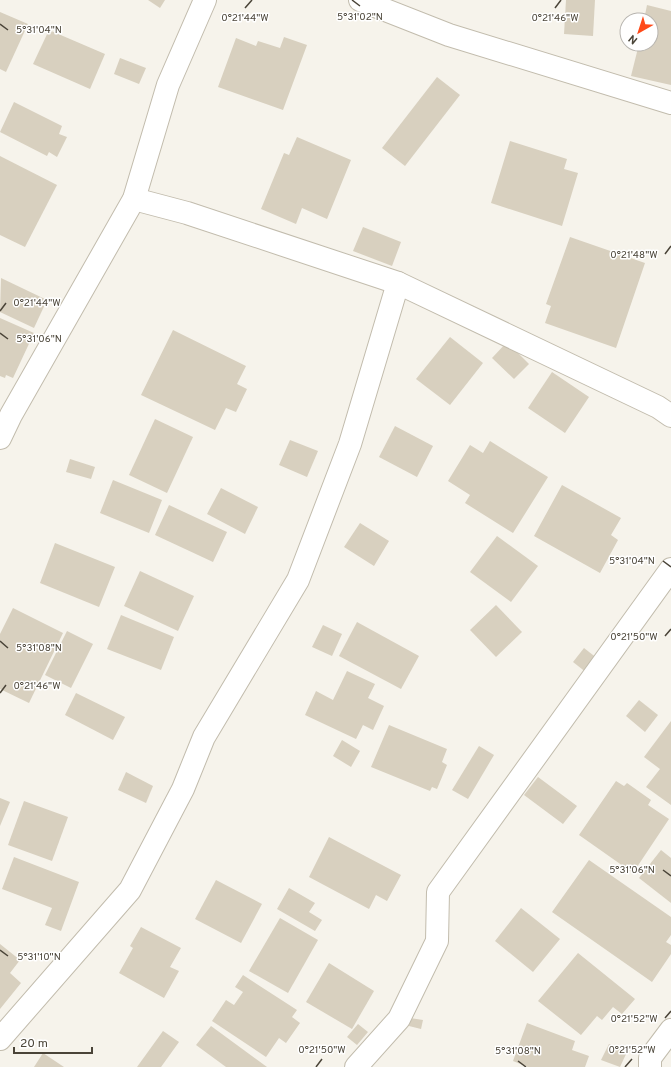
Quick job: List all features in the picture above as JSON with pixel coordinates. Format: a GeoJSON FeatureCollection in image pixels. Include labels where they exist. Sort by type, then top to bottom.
{"type":"FeatureCollection","features":[{"type":"Feature","properties":{"kind":"street"},"geometry":{"type":"LineString","coordinates":[[0,438],[11,415],[134,199],[168,85],[205,0]]}},
{"type":"Feature","properties":{"kind":"street"},"geometry":{"type":"LineString","coordinates":[[360,0],[449,35],[671,103]]}},
{"type":"Feature","properties":{"kind":"street"},"geometry":{"type":"LineString","coordinates":[[134,199],[187,213],[398,283],[658,407],[671,416]]}},
{"type":"Feature","properties":{"kind":"street"},"geometry":{"type":"LineString","coordinates":[[0,1039],[130,890],[183,789],[204,737],[298,580],[350,444],[398,283]]}},
{"type":"Feature","properties":{"kind":"street"},"geometry":{"type":"LineString","coordinates":[[356,1067],[399,1019],[437,941],[438,892],[671,569]]}},
{"type":"Feature","properties":{"kind":"street"},"geometry":{"type":"LineString","coordinates":[[650,1067],[650,1058],[671,1030]]}},
{"type":"Feature","properties":{"kind":"building"},"geometry":{"type":"Polygon","coordinates":[[[148,0],[165,0],[160,8],[148,0]]]}},
{"type":"Feature","properties":{"kind":"building"},"geometry":{"type":"Polygon","coordinates":[[[566,0],[595,0],[593,36],[564,34],[566,0]]]}},
{"type":"Feature","properties":{"kind":"building"},"geometry":{"type":"Polygon","coordinates":[[[647,5],[671,11],[671,85],[631,76],[637,52],[659,52],[659,12],[646,12],[647,5]]]}},
{"type":"Feature","properties":{"kind":"building"},"geometry":{"type":"Polygon","coordinates":[[[0,12],[28,24],[6,72],[0,69],[0,12]]]}},
{"type":"Feature","properties":{"kind":"building"},"geometry":{"type":"Polygon","coordinates":[[[49,30],[105,54],[90,89],[33,64],[49,30]]]}},
{"type":"Feature","properties":{"kind":"building"},"geometry":{"type":"Polygon","coordinates":[[[284,37],[307,45],[283,110],[218,87],[236,38],[256,46],[258,41],[280,48],[284,37]]]}},
{"type":"Feature","properties":{"kind":"building"},"geometry":{"type":"Polygon","coordinates":[[[120,58],[146,68],[139,84],[114,74],[120,58]]]}},
{"type":"Feature","properties":{"kind":"building"},"geometry":{"type":"Polygon","coordinates":[[[437,77],[460,95],[405,166],[382,148],[437,77]]]}},
{"type":"Feature","properties":{"kind":"building"},"geometry":{"type":"Polygon","coordinates":[[[14,102],[62,126],[59,134],[67,137],[57,157],[49,152],[47,156],[0,132],[14,102]]]}},
{"type":"Feature","properties":{"kind":"building"},"geometry":{"type":"Polygon","coordinates":[[[297,137],[351,160],[327,219],[302,208],[296,224],[261,209],[284,153],[289,155],[297,137]]]}},
{"type":"Feature","properties":{"kind":"building"},"geometry":{"type":"Polygon","coordinates":[[[510,141],[567,159],[564,169],[578,173],[562,226],[491,203],[510,141]]]}},
{"type":"Feature","properties":{"kind":"building"},"geometry":{"type":"Polygon","coordinates":[[[0,156],[57,185],[25,247],[0,235],[0,156]]]}},
{"type":"Feature","properties":{"kind":"building"},"geometry":{"type":"Polygon","coordinates":[[[363,227],[401,242],[392,266],[353,251],[363,227]]]}},
{"type":"Feature","properties":{"kind":"building"},"geometry":{"type":"Polygon","coordinates":[[[570,237],[645,263],[616,348],[545,323],[551,306],[546,304],[570,237]]]}},
{"type":"Feature","properties":{"kind":"building"},"geometry":{"type":"Polygon","coordinates":[[[1,278],[47,300],[34,328],[0,312],[1,278]]]}},
{"type":"Feature","properties":{"kind":"building"},"geometry":{"type":"Polygon","coordinates":[[[0,318],[34,333],[13,378],[6,375],[5,378],[0,376],[0,318]]]}},
{"type":"Feature","properties":{"kind":"building"},"geometry":{"type":"Polygon","coordinates":[[[173,330],[246,366],[237,384],[247,389],[236,412],[226,408],[215,430],[141,395],[173,330]]]}},
{"type":"Feature","properties":{"kind":"building"},"geometry":{"type":"Polygon","coordinates":[[[450,337],[483,363],[450,405],[416,379],[450,337]]]}},
{"type":"Feature","properties":{"kind":"building"},"geometry":{"type":"Polygon","coordinates":[[[507,342],[529,364],[514,379],[492,358],[507,342]]]}},
{"type":"Feature","properties":{"kind":"building"},"geometry":{"type":"Polygon","coordinates":[[[552,372],[589,397],[565,433],[528,408],[552,372]]]}},
{"type":"Feature","properties":{"kind":"building"},"geometry":{"type":"Polygon","coordinates":[[[155,419],[193,437],[167,493],[129,475],[155,419]]]}},
{"type":"Feature","properties":{"kind":"building"},"geometry":{"type":"Polygon","coordinates":[[[395,426],[433,446],[417,477],[379,457],[395,426]]]}},
{"type":"Feature","properties":{"kind":"building"},"geometry":{"type":"Polygon","coordinates":[[[290,440],[318,451],[307,477],[279,465],[290,440]]]}},
{"type":"Feature","properties":{"kind":"building"},"geometry":{"type":"Polygon","coordinates":[[[490,441],[548,477],[513,533],[465,503],[470,495],[448,481],[470,445],[483,453],[490,441]]]}},
{"type":"Feature","properties":{"kind":"building"},"geometry":{"type":"Polygon","coordinates":[[[70,459],[95,467],[91,479],[66,472],[70,459]]]}},
{"type":"Feature","properties":{"kind":"building"},"geometry":{"type":"Polygon","coordinates":[[[113,480],[162,500],[149,533],[100,513],[113,480]]]}},
{"type":"Feature","properties":{"kind":"building"},"geometry":{"type":"Polygon","coordinates":[[[562,485],[621,518],[611,535],[618,540],[600,573],[534,536],[562,485]]]}},
{"type":"Feature","properties":{"kind":"building"},"geometry":{"type":"Polygon","coordinates":[[[221,488],[258,507],[245,534],[207,514],[221,488]]]}},
{"type":"Feature","properties":{"kind":"building"},"geometry":{"type":"Polygon","coordinates":[[[169,505],[227,532],[213,562],[155,535],[169,505]]]}},
{"type":"Feature","properties":{"kind":"building"},"geometry":{"type":"Polygon","coordinates":[[[360,523],[389,541],[374,566],[344,547],[360,523]]]}},
{"type":"Feature","properties":{"kind":"building"},"geometry":{"type":"Polygon","coordinates":[[[497,536],[538,566],[511,602],[470,572],[497,536]]]}},
{"type":"Feature","properties":{"kind":"building"},"geometry":{"type":"Polygon","coordinates":[[[55,543],[115,567],[99,607],[40,583],[55,543]]]}},
{"type":"Feature","properties":{"kind":"building"},"geometry":{"type":"Polygon","coordinates":[[[140,571],[194,596],[178,631],[124,606],[140,571]]]}},
{"type":"Feature","properties":{"kind":"building"},"geometry":{"type":"Polygon","coordinates":[[[496,605],[522,632],[496,657],[470,630],[496,605]]]}},
{"type":"Feature","properties":{"kind":"building"},"geometry":{"type":"Polygon","coordinates":[[[13,608],[63,633],[29,703],[0,689],[0,634],[13,608]]]}},
{"type":"Feature","properties":{"kind":"building"},"geometry":{"type":"Polygon","coordinates":[[[121,615],[174,637],[161,670],[107,649],[121,615]]]}},
{"type":"Feature","properties":{"kind":"building"},"geometry":{"type":"Polygon","coordinates":[[[357,622],[419,656],[401,689],[339,656],[357,622]]]}},
{"type":"Feature","properties":{"kind":"building"},"geometry":{"type":"Polygon","coordinates":[[[323,625],[342,634],[332,656],[312,647],[323,625]]]}},
{"type":"Feature","properties":{"kind":"building"},"geometry":{"type":"Polygon","coordinates":[[[67,631],[93,644],[71,688],[45,675],[67,631]]]}},
{"type":"Feature","properties":{"kind":"building"},"geometry":{"type":"Polygon","coordinates":[[[584,648],[598,659],[587,673],[573,662],[584,648]]]}},
{"type":"Feature","properties":{"kind":"building"},"geometry":{"type":"Polygon","coordinates":[[[347,671],[375,684],[368,698],[384,706],[373,730],[363,725],[356,739],[305,715],[316,691],[333,700],[347,671]]]}},
{"type":"Feature","properties":{"kind":"building"},"geometry":{"type":"Polygon","coordinates":[[[76,693],[125,717],[113,740],[65,715],[76,693]]]}},
{"type":"Feature","properties":{"kind":"building"},"geometry":{"type":"Polygon","coordinates":[[[639,700],[658,715],[645,732],[626,716],[639,700]]]}},
{"type":"Feature","properties":{"kind":"building"},"geometry":{"type":"Polygon","coordinates":[[[671,721],[671,805],[646,787],[660,769],[644,757],[671,721]]]}},
{"type":"Feature","properties":{"kind":"building"},"geometry":{"type":"Polygon","coordinates":[[[389,725],[447,749],[442,762],[447,765],[437,789],[432,787],[430,791],[371,767],[389,725]]]}},
{"type":"Feature","properties":{"kind":"building"},"geometry":{"type":"Polygon","coordinates":[[[342,740],[360,751],[351,767],[333,756],[342,740]]]}},
{"type":"Feature","properties":{"kind":"building"},"geometry":{"type":"Polygon","coordinates":[[[479,746],[494,755],[468,799],[452,790],[479,746]]]}},
{"type":"Feature","properties":{"kind":"building"},"geometry":{"type":"Polygon","coordinates":[[[126,772],[153,786],[146,803],[118,790],[126,772]]]}},
{"type":"Feature","properties":{"kind":"building"},"geometry":{"type":"Polygon","coordinates":[[[538,777],[577,806],[563,824],[524,795],[538,777]]]}},
{"type":"Feature","properties":{"kind":"building"},"geometry":{"type":"Polygon","coordinates":[[[616,781],[624,786],[627,783],[651,800],[648,805],[669,819],[633,873],[579,835],[616,781]]]}},
{"type":"Feature","properties":{"kind":"building"},"geometry":{"type":"Polygon","coordinates":[[[0,798],[10,802],[0,826],[0,798]]]}},
{"type":"Feature","properties":{"kind":"building"},"geometry":{"type":"Polygon","coordinates":[[[24,801],[68,817],[52,861],[8,845],[24,801]]]}},
{"type":"Feature","properties":{"kind":"building"},"geometry":{"type":"Polygon","coordinates":[[[329,837],[401,875],[387,901],[376,895],[369,909],[309,877],[329,837]]]}},
{"type":"Feature","properties":{"kind":"building"},"geometry":{"type":"Polygon","coordinates":[[[661,850],[671,858],[671,903],[639,878],[661,850]]]}},
{"type":"Feature","properties":{"kind":"building"},"geometry":{"type":"Polygon","coordinates":[[[14,857],[79,882],[61,931],[45,925],[52,908],[2,889],[14,857]]]}},
{"type":"Feature","properties":{"kind":"building"},"geometry":{"type":"Polygon","coordinates":[[[589,860],[671,917],[671,935],[666,942],[671,945],[671,954],[652,982],[552,912],[589,860]]]}},
{"type":"Feature","properties":{"kind":"building"},"geometry":{"type":"Polygon","coordinates":[[[216,880],[262,904],[241,943],[195,919],[216,880]]]}},
{"type":"Feature","properties":{"kind":"building"},"geometry":{"type":"Polygon","coordinates":[[[289,888],[315,903],[309,912],[322,920],[315,931],[277,909],[289,888]]]}},
{"type":"Feature","properties":{"kind":"building"},"geometry":{"type":"Polygon","coordinates":[[[521,908],[560,939],[533,972],[495,941],[521,908]]]}},
{"type":"Feature","properties":{"kind":"building"},"geometry":{"type":"Polygon","coordinates":[[[280,918],[318,940],[288,993],[249,971],[280,918]]]}},
{"type":"Feature","properties":{"kind":"building"},"geometry":{"type":"Polygon","coordinates":[[[141,927],[181,948],[170,967],[179,971],[164,998],[119,973],[133,948],[130,946],[141,927]]]}},
{"type":"Feature","properties":{"kind":"building"},"geometry":{"type":"Polygon","coordinates":[[[0,944],[20,960],[10,973],[21,983],[0,1009],[0,944]]]}},
{"type":"Feature","properties":{"kind":"building"},"geometry":{"type":"Polygon","coordinates":[[[578,953],[635,999],[622,1014],[613,1007],[602,1020],[597,1016],[581,1035],[538,1001],[578,953]]]}},
{"type":"Feature","properties":{"kind":"building"},"geometry":{"type":"Polygon","coordinates":[[[329,963],[374,991],[352,1029],[306,1002],[329,963]]]}},
{"type":"Feature","properties":{"kind":"building"},"geometry":{"type":"Polygon","coordinates":[[[243,975],[297,1010],[292,1017],[300,1023],[286,1043],[279,1038],[266,1057],[212,1021],[226,1000],[234,1005],[243,992],[235,987],[243,975]]]}},
{"type":"Feature","properties":{"kind":"building"},"geometry":{"type":"Polygon","coordinates":[[[410,1018],[423,1020],[421,1029],[409,1026],[410,1018]]]}},
{"type":"Feature","properties":{"kind":"building"},"geometry":{"type":"Polygon","coordinates":[[[527,1023],[575,1041],[572,1050],[589,1056],[585,1067],[528,1067],[513,1061],[527,1023]]]}},
{"type":"Feature","properties":{"kind":"building"},"geometry":{"type":"Polygon","coordinates":[[[358,1024],[368,1032],[357,1045],[347,1037],[358,1024]]]}},
{"type":"Feature","properties":{"kind":"building"},"geometry":{"type":"Polygon","coordinates":[[[211,1026],[267,1067],[226,1067],[196,1045],[211,1026]]]}},
{"type":"Feature","properties":{"kind":"building"},"geometry":{"type":"Polygon","coordinates":[[[163,1031],[179,1042],[161,1067],[137,1067],[163,1031]]]}},
{"type":"Feature","properties":{"kind":"building"},"geometry":{"type":"Polygon","coordinates":[[[609,1044],[627,1052],[620,1067],[601,1060],[609,1044]]]}},
{"type":"Feature","properties":{"kind":"building"},"geometry":{"type":"Polygon","coordinates":[[[43,1053],[64,1067],[34,1067],[43,1053]]]}}]}
